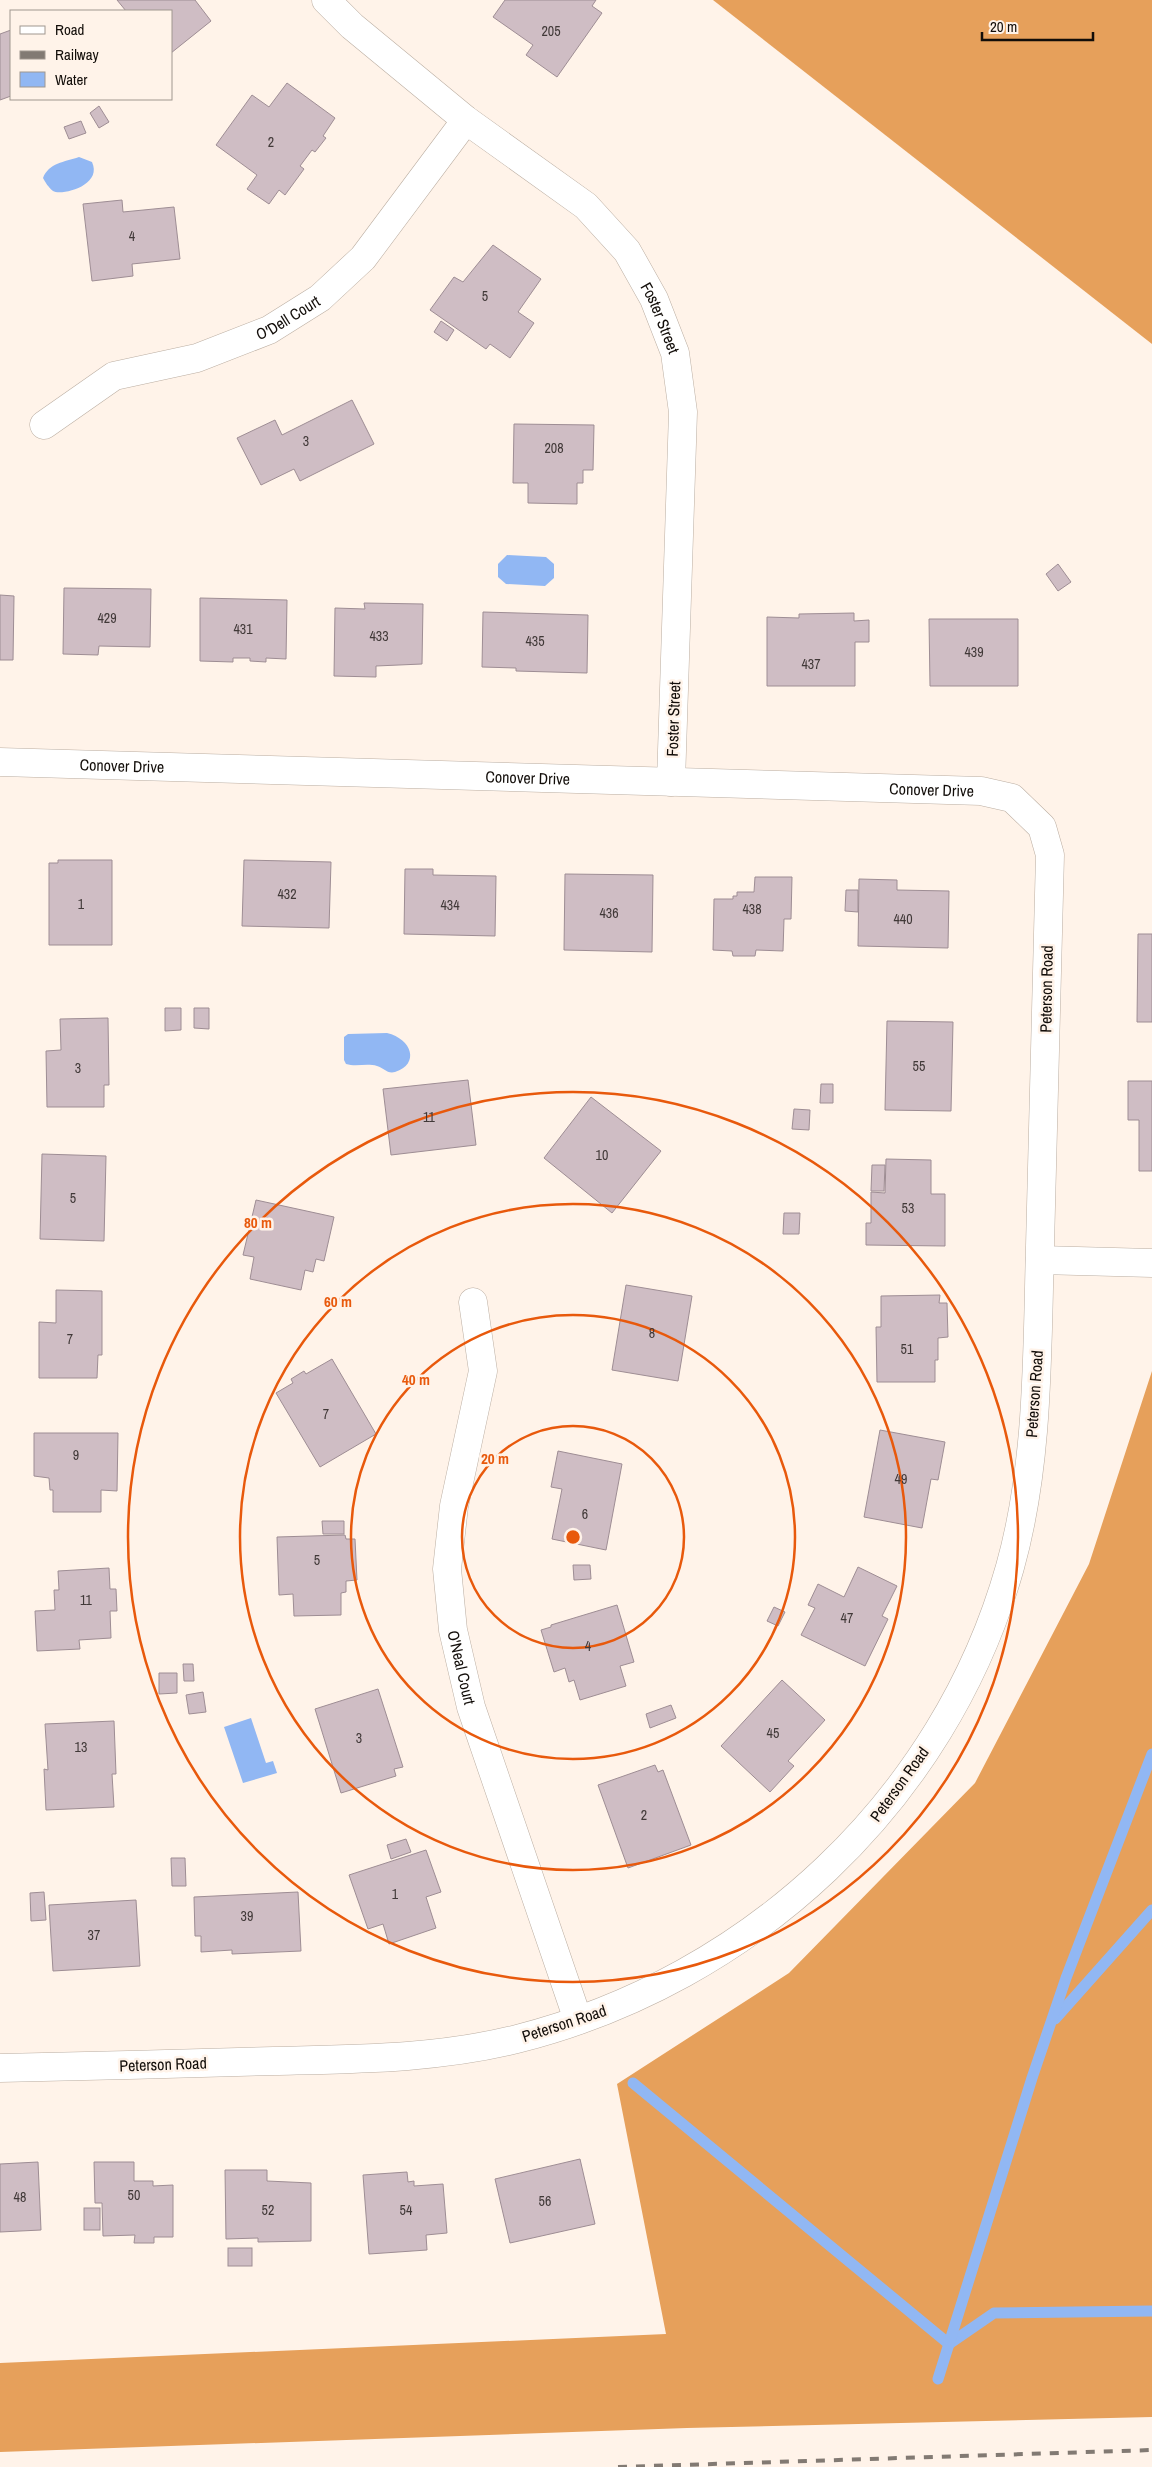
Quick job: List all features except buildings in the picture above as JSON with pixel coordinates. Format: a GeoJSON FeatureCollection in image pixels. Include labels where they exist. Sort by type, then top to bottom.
{"type":"FeatureCollection","features":[{"type":"Feature","properties":{"kind":"street","name":"Foster Street"},"geometry":{"type":"LineString","coordinates":[[326,0],[352,26],[466,120],[586,206],[627,252],[654,299],[675,353],[682,412],[671,782]]}},
{"type":"Feature","properties":{"kind":"street","name":"O'Dell Court"},"geometry":{"type":"LineString","coordinates":[[44,425],[114,376],[206,355],[269,330],[320,298],[363,258],[466,120]]}},
{"type":"Feature","properties":{"kind":"street","name":"Conover Drive"},"geometry":{"type":"LineString","coordinates":[[0,762],[980,792],[1012,798],[1042,827]]}},
{"type":"Feature","properties":{"kind":"street","name":"Peterson Road"},"geometry":{"type":"LineString","coordinates":[[0,2068],[331,2060],[428,2054],[515,2040],[627,2002],[705,1962],[763,1924],[816,1880],[864,1831],[911,1773],[954,1704],[986,1635],[1010,1567],[1025,1498],[1034,1418],[1040,1260],[1050,855],[1042,827]]}},
{"type":"Feature","properties":{"kind":"street"},"geometry":{"type":"LineString","coordinates":[[1040,1260],[1152,1263]]}},
{"type":"Feature","properties":{"kind":"street","name":"O'Neal Court"},"geometry":{"type":"LineString","coordinates":[[473,1302],[483,1371],[454,1506],[448,1568],[453,1630],[471,1707],[578,2020]]}},
{"type":"Feature","properties":{"kind":"shaded area"},"geometry":{"type":"Polygon","coordinates":[[[713,0],[1152,0],[1152,344],[713,0]]]}},
{"type":"Feature","properties":{"kind":"shaded area"},"geometry":{"type":"Polygon","coordinates":[[[1152,1371],[1152,2417],[687,2428],[0,2452],[0,2363],[666,2334],[617,2084],[789,1973],[975,1783],[1089,1564],[1152,1371]]]}},
{"type":"Feature","properties":{"kind":"water"},"geometry":{"type":"Polygon","coordinates":[[[79,157],[92,162],[94,170],[92,177],[87,183],[72,190],[64,192],[53,191],[43,178],[49,169],[79,157]]]}},
{"type":"Feature","properties":{"kind":"water"},"geometry":{"type":"Polygon","coordinates":[[[507,555],[546,557],[554,564],[554,578],[545,586],[506,584],[498,577],[498,564],[507,555]]]}},
{"type":"Feature","properties":{"kind":"water"},"geometry":{"type":"Polygon","coordinates":[[[387,1033],[402,1040],[410,1052],[408,1063],[403,1068],[395,1072],[388,1072],[373,1065],[346,1064],[344,1060],[344,1037],[348,1034],[387,1033]]]}},
{"type":"Feature","properties":{"kind":"water"},"geometry":{"type":"Polygon","coordinates":[[[251,1718],[266,1763],[273,1761],[277,1773],[243,1783],[224,1727],[251,1718]]]}},
{"type":"Feature","properties":{"kind":"waterway"},"geometry":{"type":"LineString","coordinates":[[938,2379],[1032,2078],[1066,1978],[1152,1754]]}},
{"type":"Feature","properties":{"kind":"waterway"},"geometry":{"type":"LineString","coordinates":[[1055,2019],[1152,1910]]}},
{"type":"Feature","properties":{"kind":"waterway"},"geometry":{"type":"LineString","coordinates":[[633,2083],[949,2344],[994,2313],[1152,2311]]}},
{"type":"Feature","properties":{"kind":"railway"},"geometry":{"type":"LineString","coordinates":[[618,2467],[1152,2450]]}}]}
